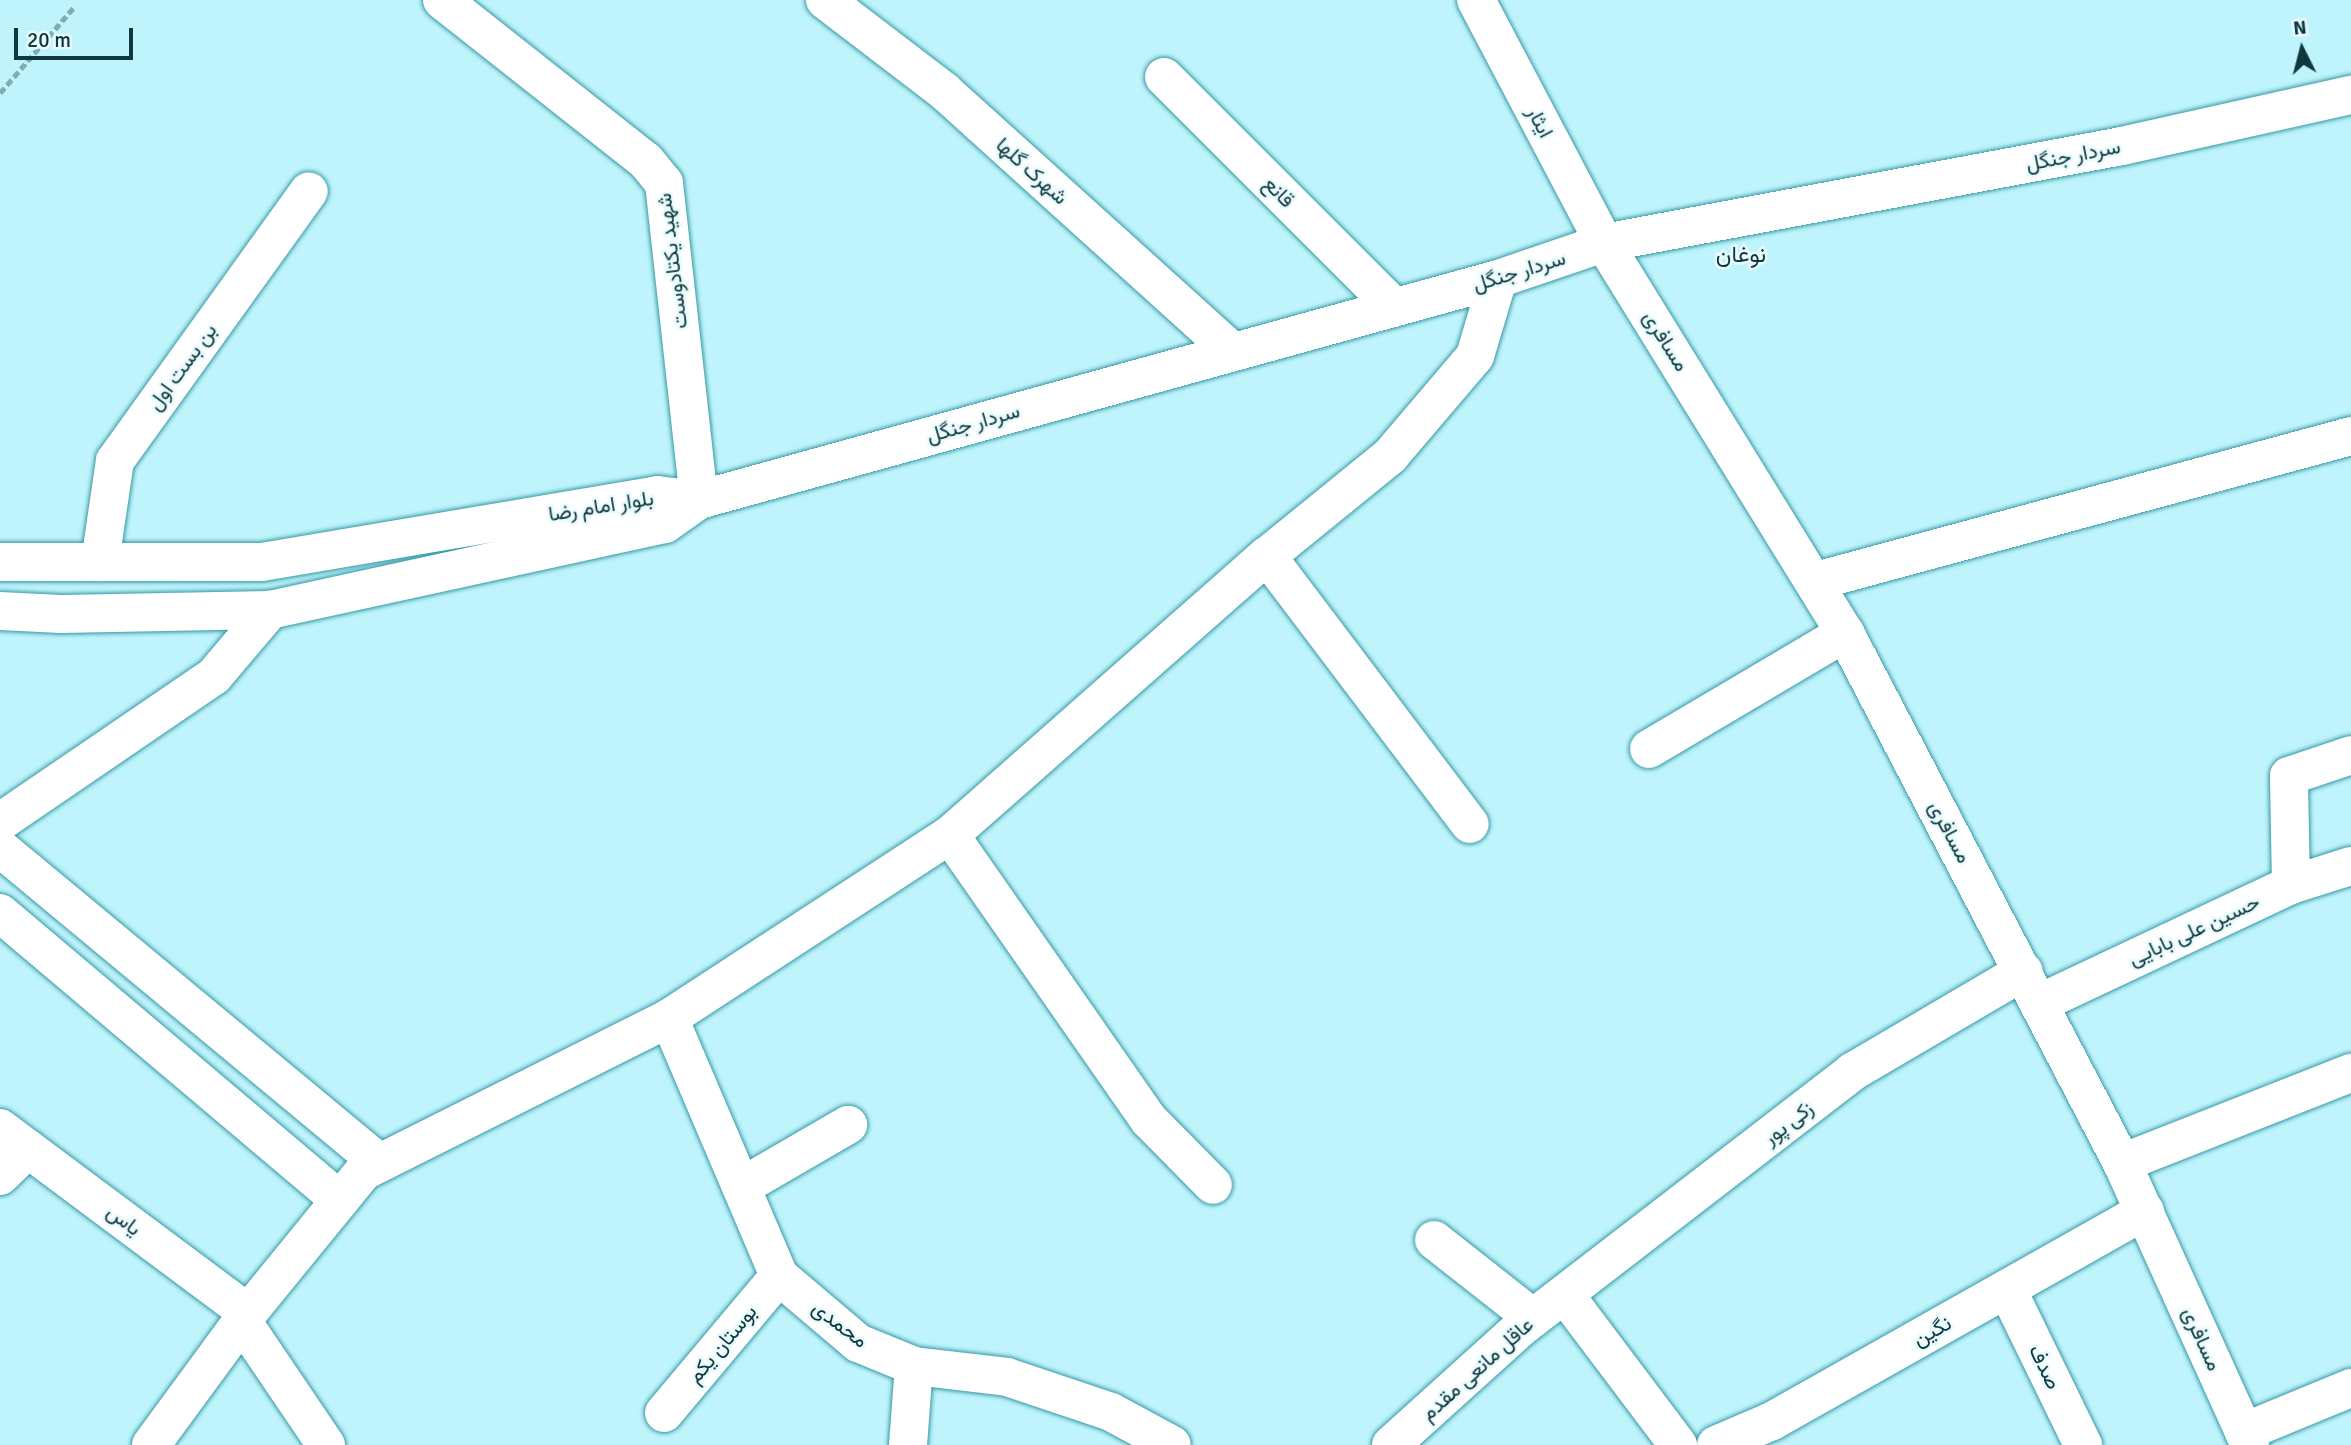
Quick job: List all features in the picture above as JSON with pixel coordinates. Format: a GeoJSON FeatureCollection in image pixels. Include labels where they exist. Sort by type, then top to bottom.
{"type":"FeatureCollection","features":[{"type":"Feature","properties":{"kind":"street","name":"شهید یکتادوست"},"geometry":{"type":"LineString","coordinates":[[442,0],[646,161],[664,183],[699,500]]}},
{"type":"Feature","properties":{"kind":"street","name":"شهرک گلها"},"geometry":{"type":"LineString","coordinates":[[825,0],[944,91],[1232,351]]}},
{"type":"Feature","properties":{"kind":"street","name":"ایثار"},"geometry":{"type":"LineString","coordinates":[[1476,0],[1604,243]]}},
{"type":"Feature","properties":{"kind":"street","name":"قانع"},"geometry":{"type":"LineString","coordinates":[[1164,77],[1394,307]]}},
{"type":"Feature","properties":{"kind":"street","name":"سردار جنگل"},"geometry":{"type":"LineString","coordinates":[[699,500],[1499,279],[1604,243],[2122,146],[2351,95]]}},
{"type":"Feature","properties":{"kind":"street","name":"بن بست اول"},"geometry":{"type":"LineString","coordinates":[[101,614],[100,562],[115,461],[309,191]]}},
{"type":"Feature","properties":{"kind":"street","name":"مسافری"},"geometry":{"type":"LineString","coordinates":[[1604,243],[1816,581],[1845,633],[2122,1163],[2247,1438]]}},
{"type":"Feature","properties":{"kind":"street"},"geometry":{"type":"LineString","coordinates":[[151,1445],[245,1317],[364,1171],[669,1018],[950,835],[1267,556],[1390,456],[1475,356],[1499,279]]}},
{"type":"Feature","properties":{"kind":"street"},"geometry":{"type":"LineString","coordinates":[[1816,581],[2351,436]]}},
{"type":"Feature","properties":{"kind":"street","name":"بلوار امام رضا"},"geometry":{"type":"LineString","coordinates":[[0,562],[262,562],[657,495],[699,500]]}},
{"type":"Feature","properties":{"kind":"street","name":"بلوار امام رضا"},"geometry":{"type":"LineString","coordinates":[[0,611],[101,614],[270,610],[665,524],[699,500]]}},
{"type":"Feature","properties":{"kind":"street"},"geometry":{"type":"LineString","coordinates":[[1267,556],[1470,824]]}},
{"type":"Feature","properties":{"kind":"street"},"geometry":{"type":"LineString","coordinates":[[0,822],[214,676],[270,610],[262,562]]}},
{"type":"Feature","properties":{"kind":"street"},"geometry":{"type":"LineString","coordinates":[[1649,749],[1845,633]]}},
{"type":"Feature","properties":{"kind":"street"},"geometry":{"type":"LineString","coordinates":[[2291,885],[2289,776],[2351,755]]}},
{"type":"Feature","properties":{"kind":"street"},"geometry":{"type":"LineString","coordinates":[[950,835],[1149,1120],[1216,1182]]}},
{"type":"Feature","properties":{"kind":"street"},"geometry":{"type":"LineString","coordinates":[[0,848],[379,1163]]}},
{"type":"Feature","properties":{"kind":"street","name":"حسین علی بابایی"},"geometry":{"type":"LineString","coordinates":[[2032,987],[2291,885],[2351,866]]}},
{"type":"Feature","properties":{"kind":"street"},"geometry":{"type":"LineString","coordinates":[[0,913],[340,1200]]}},
{"type":"Feature","properties":{"kind":"street","name":"زکی پور"},"geometry":{"type":"LineString","coordinates":[[1565,1295],[1852,1072],[2032,987]]}},
{"type":"Feature","properties":{"kind":"street","name":"محمدی"},"geometry":{"type":"LineString","coordinates":[[669,1018],[779,1276],[858,1343],[914,1366],[1007,1377],[1111,1412],[1172,1445]]}},
{"type":"Feature","properties":{"kind":"street"},"geometry":{"type":"LineString","coordinates":[[2122,1163],[2351,1073]]}},
{"type":"Feature","properties":{"kind":"street"},"geometry":{"type":"LineString","coordinates":[[741,1187],[848,1125]]}},
{"type":"Feature","properties":{"kind":"street"},"geometry":{"type":"LineString","coordinates":[[0,1176],[14,1139]]}},
{"type":"Feature","properties":{"kind":"street","name":"یاس"},"geometry":{"type":"LineString","coordinates":[[14,1139],[245,1317],[326,1445]]}},
{"type":"Feature","properties":{"kind":"street","name":"نگین"},"geometry":{"type":"LineString","coordinates":[[1716,1445],[1778,1433],[2007,1289],[2145,1211]]}},
{"type":"Feature","properties":{"kind":"street"},"geometry":{"type":"LineString","coordinates":[[1434,1240],[1533,1318]]}},
{"type":"Feature","properties":{"kind":"street","name":"بوستان یکم"},"geometry":{"type":"LineString","coordinates":[[664,1413],[779,1276]]}},
{"type":"Feature","properties":{"kind":"street","name":"صدف"},"geometry":{"type":"LineString","coordinates":[[2007,1289],[2083,1445]]}},
{"type":"Feature","properties":{"kind":"street"},"geometry":{"type":"LineString","coordinates":[[1565,1295],[1678,1445]]}},
{"type":"Feature","properties":{"kind":"street","name":"عاقل مانعی مقدم"},"geometry":{"type":"LineString","coordinates":[[1391,1445],[1533,1318],[1565,1295]]}},
{"type":"Feature","properties":{"kind":"street"},"geometry":{"type":"LineString","coordinates":[[908,1445],[914,1366]]}},
{"type":"Feature","properties":{"kind":"street"},"geometry":{"type":"LineString","coordinates":[[2247,1438],[2351,1388]]}},
{"type":"Feature","properties":{"kind":"path"},"geometry":{"type":"LineString","coordinates":[[0,93],[74,8]]}},
{"type":"Feature","properties":{"kind":"district","name":"نوغان"},"geometry":{"type":"Point","coordinates":[1741,255]}}]}
